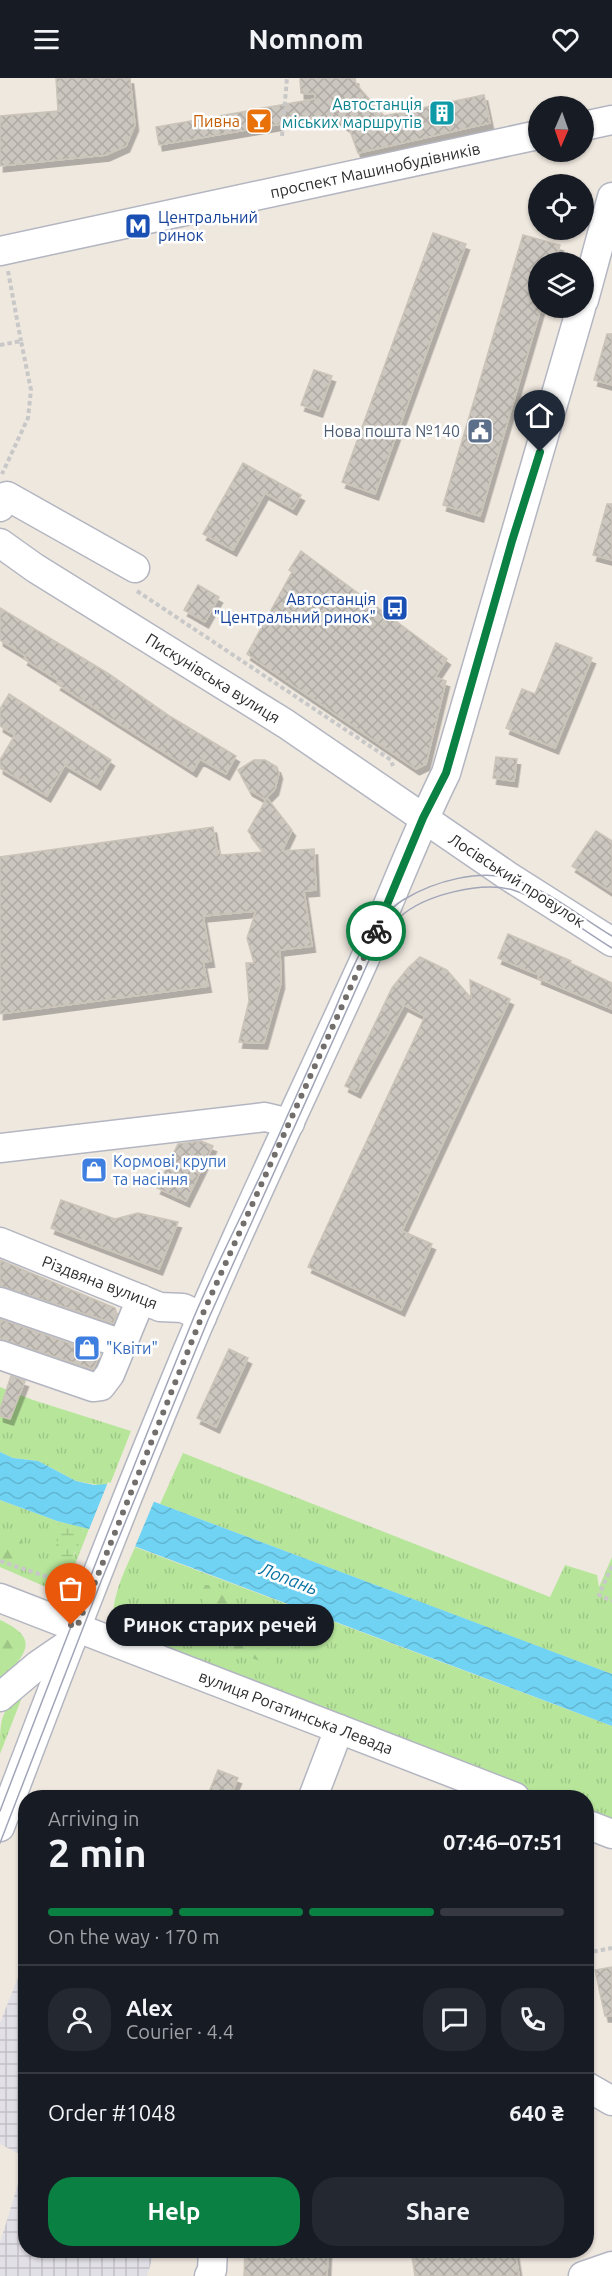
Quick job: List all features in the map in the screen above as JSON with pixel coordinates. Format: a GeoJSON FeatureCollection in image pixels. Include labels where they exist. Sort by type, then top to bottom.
{"type":"FeatureCollection","features":[{"type":"Feature","properties":{"kind":"street"},"geometry":{"type":"LineString","coordinates":[[594,124],[612,120]]}},
{"type":"Feature","properties":{"kind":"street","name":"проспект Машинобудівників"},"geometry":{"type":"LineString","coordinates":[[2,250],[528,137]]}},
{"type":"Feature","properties":{"kind":"street"},"geometry":{"type":"LineString","coordinates":[[594,263],[612,197]]}},
{"type":"Feature","properties":{"kind":"street"},"geometry":{"type":"LineString","coordinates":[[0,1827],[74,1635],[82,1583],[143,1460],[202,1317],[364,959],[423,818],[446,773],[578,318]]}},
{"type":"Feature","properties":{"kind":"street"},"geometry":{"type":"LineString","coordinates":[[0,507],[7,496],[132,577]]}},
{"type":"Feature","properties":{"kind":"street","name":"Пискунівська вулиця"},"geometry":{"type":"LineString","coordinates":[[0,543],[35,568],[286,724],[423,818]]}},
{"type":"Feature","properties":{"kind":"street","name":"Лосівський провулок"},"geometry":{"type":"LineString","coordinates":[[423,818],[612,942]]}},
{"type":"Feature","properties":{"kind":"street"},"geometry":{"type":"LineString","coordinates":[[0,1148],[265,1117],[290,1123]]}},
{"type":"Feature","properties":{"kind":"street","name":"Різдвяна вулиця"},"geometry":{"type":"LineString","coordinates":[[0,1242],[160,1307],[183,1308],[202,1317]]}},
{"type":"Feature","properties":{"kind":"street"},"geometry":{"type":"LineString","coordinates":[[0,1354],[93,1387],[101,1386],[107,1381],[141,1299]]}},
{"type":"Feature","properties":{"kind":"street"},"geometry":{"type":"LineString","coordinates":[[0,1302],[122,1344]]}},
{"type":"Feature","properties":{"kind":"street","name":"вулиця Рогатинська Левада"},"geometry":{"type":"LineString","coordinates":[[0,1598],[74,1635],[339,1729],[497,1790]]}},
{"type":"Feature","properties":{"kind":"street"},"geometry":{"type":"LineString","coordinates":[[0,1697],[74,1635]]}},
{"type":"Feature","properties":{"kind":"street"},"geometry":{"type":"LineString","coordinates":[[316,1790],[339,1729]]}},
{"type":"Feature","properties":{"kind":"street"},"geometry":{"type":"LineString","coordinates":[[594,2091],[612,2101]]}},
{"type":"Feature","properties":{"kind":"street"},"geometry":{"type":"LineString","coordinates":[[209,2276],[213,2258]]}},
{"type":"Feature","properties":{"kind":"street"},"geometry":{"type":"LineString","coordinates":[[583,2276],[612,2266]]}},
{"type":"Feature","properties":{"kind":"path"},"geometry":{"type":"LineString","coordinates":[[282,136],[287,78]]}},
{"type":"Feature","properties":{"kind":"path"},"geometry":{"type":"LineString","coordinates":[[0,477],[28,418],[31,390],[2,250]]}},
{"type":"Feature","properties":{"kind":"path"},"geometry":{"type":"LineString","coordinates":[[0,345],[21,341]]}},
{"type":"Feature","properties":{"kind":"path"},"geometry":{"type":"LineString","coordinates":[[132,577],[391,760],[393,766]]}},
{"type":"Feature","properties":{"kind":"path"},"geometry":{"type":"LineString","coordinates":[[0,1561],[82,1583]]}},
{"type":"Feature","properties":{"kind":"path"},"geometry":{"type":"LineString","coordinates":[[612,1566],[599,1595],[612,1600]]}},
{"type":"Feature","properties":{"kind":"path"},"geometry":{"type":"LineString","coordinates":[[594,1951],[612,1948]]}},
{"type":"Feature","properties":{"kind":"shaded area"},"geometry":{"type":"Polygon","coordinates":[[[18,1978],[18,2153],[0,2144],[0,2023],[18,1978]]]}},
{"type":"Feature","properties":{"kind":"shaded area"},"geometry":{"type":"Polygon","coordinates":[[[18,2184],[18,2258],[153,2258],[147,2276],[0,2276],[0,2243],[18,2184]]]}},
{"type":"Feature","properties":{"kind":"green space"},"geometry":{"type":"Polygon","coordinates":[[[0,1387],[33,1400],[131,1431],[109,1487],[76,1481],[38,1461],[13,1458],[0,1452],[0,1387]]]}},
{"type":"Feature","properties":{"kind":"green space"},"geometry":{"type":"Polygon","coordinates":[[[183,1453],[550,1597],[565,1565],[597,1575],[599,1587],[612,1557],[612,1674],[160,1504],[183,1453]]]}},
{"type":"Feature","properties":{"kind":"green space"},"geometry":{"type":"Polygon","coordinates":[[[0,1500],[57,1521],[60,1527],[59,1535],[74,1556],[84,1527],[89,1529],[72,1572],[60,1585],[46,1587],[0,1567],[0,1500]]]}},
{"type":"Feature","properties":{"kind":"green space"},"geometry":{"type":"Polygon","coordinates":[[[57,1521],[84,1527],[79,1545],[73,1555],[64,1562],[58,1563],[54,1553],[59,1533],[57,1521]]]}},
{"type":"Feature","properties":{"kind":"green space"},"geometry":{"type":"Polygon","coordinates":[[[0,1530],[16,1534],[22,1539],[21,1551],[12,1568],[0,1567],[0,1530]]]}},
{"type":"Feature","properties":{"kind":"green space"},"geometry":{"type":"Polygon","coordinates":[[[135,1547],[612,1726],[612,1824],[594,1817],[594,1790],[524,1790],[114,1629],[114,1608],[122,1577],[135,1547]]]}},
{"type":"Feature","properties":{"kind":"green space"},"geometry":{"type":"Polygon","coordinates":[[[205,1585],[215,1585],[230,1593],[250,1637],[271,1650],[278,1668],[243,1654],[221,1640],[213,1631],[203,1607],[202,1593],[205,1585]]]}},
{"type":"Feature","properties":{"kind":"green space"},"geometry":{"type":"Polygon","coordinates":[[[0,1620],[22,1634],[25,1649],[16,1664],[0,1682],[0,1620]]]}},
{"type":"Feature","properties":{"kind":"green space"},"geometry":{"type":"Polygon","coordinates":[[[26,1687],[0,1754],[0,1731],[3,1716],[6,1709],[26,1687]]]}},
{"type":"Feature","properties":{"kind":"water","name":"Лопань"},"geometry":{"type":"Polygon","coordinates":[[[0,1452],[13,1458],[38,1461],[76,1481],[94,1485],[107,1484],[612,1674],[612,1726],[89,1529],[57,1521],[0,1500],[0,1452]]]}},
{"type":"Feature","properties":{"kind":"pier"},"geometry":{"type":"Polygon","coordinates":[[[108,1482],[155,1499],[134,1549],[88,1532],[108,1482]]]}},
{"type":"Feature","properties":{"kind":"building"},"geometry":{"type":"Polygon","coordinates":[[[56,78],[130,78],[135,125],[126,146],[106,155],[0,166],[0,116],[58,111],[56,78]]]}},
{"type":"Feature","properties":{"kind":"building","name":"Автостанція міських маршрутів"},"geometry":{"type":"Polygon","coordinates":[[[300,78],[355,78],[356,84],[384,116],[484,95],[490,123],[358,153],[349,128],[336,119],[280,122],[280,124],[159,145],[156,127],[315,99],[315,94],[301,93],[300,78]]]}},
{"type":"Feature","properties":{"kind":"building"},"geometry":{"type":"Polygon","coordinates":[[[433,233],[466,244],[375,494],[342,482],[433,233]]]}},
{"type":"Feature","properties":{"kind":"building"},"geometry":{"type":"Polygon","coordinates":[[[523,235],[528,236],[528,240],[542,240],[560,245],[558,252],[528,252],[528,318],[538,318],[480,516],[443,505],[523,235]]]}},
{"type":"Feature","properties":{"kind":"building"},"geometry":{"type":"Polygon","coordinates":[[[607,334],[612,334],[612,385],[594,380],[607,334]]]}},
{"type":"Feature","properties":{"kind":"building"},"geometry":{"type":"Polygon","coordinates":[[[314,370],[332,376],[319,411],[301,405],[314,370]]]}},
{"type":"Feature","properties":{"kind":"building"},"geometry":{"type":"Polygon","coordinates":[[[243,463],[301,495],[293,509],[265,493],[233,550],[203,534],[243,463]]]}},
{"type":"Feature","properties":{"kind":"building"},"geometry":{"type":"Polygon","coordinates":[[[607,504],[612,504],[612,560],[593,555],[607,504]]]}},
{"type":"Feature","properties":{"kind":"building"},"geometry":{"type":"Polygon","coordinates":[[[301,551],[447,659],[435,677],[446,681],[426,764],[416,769],[247,654],[292,572],[289,570],[301,551]]]}},
{"type":"Feature","properties":{"kind":"building"},"geometry":{"type":"Polygon","coordinates":[[[198,585],[219,597],[205,622],[184,610],[198,585]]]}},
{"type":"Feature","properties":{"kind":"building"},"geometry":{"type":"Polygon","coordinates":[[[0,608],[109,674],[171,717],[236,756],[226,774],[200,759],[193,771],[57,684],[59,681],[24,659],[26,656],[0,640],[0,608]]]}},
{"type":"Feature","properties":{"kind":"building"},"geometry":{"type":"Polygon","coordinates":[[[556,643],[592,658],[555,748],[506,728],[522,689],[535,694],[556,643]]]}},
{"type":"Feature","properties":{"kind":"building"},"geometry":{"type":"Polygon","coordinates":[[[9,694],[111,760],[97,784],[65,765],[47,796],[0,768],[0,760],[15,735],[0,726],[0,709],[9,694]]]}},
{"type":"Feature","properties":{"kind":"building"},"geometry":{"type":"Polygon","coordinates":[[[496,757],[517,759],[514,781],[493,778],[496,757]]]}},
{"type":"Feature","properties":{"kind":"building"},"geometry":{"type":"Polygon","coordinates":[[[254,760],[265,760],[277,767],[279,773],[275,789],[265,799],[249,790],[238,770],[254,760]]]}},
{"type":"Feature","properties":{"kind":"building"},"geometry":{"type":"Polygon","coordinates":[[[267,798],[292,830],[282,851],[314,849],[316,890],[304,891],[312,946],[280,950],[281,983],[264,1043],[239,1042],[249,1001],[246,963],[254,963],[247,938],[256,911],[203,916],[211,961],[203,962],[208,986],[0,1014],[0,857],[213,827],[217,851],[220,851],[221,855],[264,852],[248,831],[267,798]]]}},
{"type":"Feature","properties":{"kind":"building"},"geometry":{"type":"Polygon","coordinates":[[[596,831],[612,841],[612,892],[572,866],[596,831]]]}},
{"type":"Feature","properties":{"kind":"building"},"geometry":{"type":"Polygon","coordinates":[[[508,934],[571,961],[570,963],[612,983],[612,1009],[538,978],[539,975],[498,958],[508,934]]]}},
{"type":"Feature","properties":{"kind":"building"},"geometry":{"type":"Polygon","coordinates":[[[420,957],[447,970],[471,998],[470,980],[510,999],[402,1231],[432,1244],[401,1310],[308,1267],[425,1016],[404,1005],[357,1092],[345,1086],[392,988],[420,957]]]}},
{"type":"Feature","properties":{"kind":"building"},"geometry":{"type":"Polygon","coordinates":[[[201,1141],[213,1146],[186,1201],[157,1188],[178,1144],[201,1141]]]}},
{"type":"Feature","properties":{"kind":"building"},"geometry":{"type":"Polygon","coordinates":[[[61,1200],[115,1219],[138,1213],[178,1222],[159,1269],[51,1228],[61,1200]]]}},
{"type":"Feature","properties":{"kind":"building"},"geometry":{"type":"Polygon","coordinates":[[[0,1260],[115,1308],[117,1314],[113,1323],[0,1286],[0,1260]]]}},
{"type":"Feature","properties":{"kind":"building"},"geometry":{"type":"Polygon","coordinates":[[[0,1319],[100,1354],[93,1369],[0,1339],[0,1319]]]}},
{"type":"Feature","properties":{"kind":"building"},"geometry":{"type":"Polygon","coordinates":[[[229,1349],[248,1358],[216,1427],[197,1418],[229,1349]]]}},
{"type":"Feature","properties":{"kind":"building"},"geometry":{"type":"Polygon","coordinates":[[[11,1376],[25,1381],[10,1419],[0,1416],[0,1409],[11,1376]]]}},
{"type":"Feature","properties":{"kind":"building"},"geometry":{"type":"Polygon","coordinates":[[[218,1770],[238,1778],[233,1790],[210,1790],[218,1770]]]}},
{"type":"Feature","properties":{"kind":"building"},"geometry":{"type":"Polygon","coordinates":[[[612,1967],[612,2016],[605,2016],[595,1970],[612,1967]]]}},
{"type":"Feature","properties":{"kind":"building"},"geometry":{"type":"Polygon","coordinates":[[[245,2258],[328,2258],[327,2276],[244,2276],[245,2258]]]}},
{"type":"Feature","properties":{"kind":"building"},"geometry":{"type":"Polygon","coordinates":[[[412,2258],[516,2258],[519,2276],[415,2276],[412,2258]]]}},
{"type":"Feature","properties":{"kind":"tram line"},"geometry":{"type":"LineString","coordinates":[[0,1811],[194,1317],[274,1146],[353,967],[370,936],[391,910],[415,893],[458,878],[488,875],[516,880],[528,885],[553,898],[612,936]]}},
{"type":"Feature","properties":{"kind":"tram line"},"geometry":{"type":"LineString","coordinates":[[20,1790],[100,1584],[208,1320],[370,958],[391,926],[410,909],[438,896],[485,887],[500,888],[513,890],[537,900],[612,948]]}},
{"type":"Feature","properties":{"kind":"tram line"},"geometry":{"type":"LineString","coordinates":[[0,1843],[18,1796]]}},
{"type":"Feature","properties":{"kind":"way so far"},"geometry":{"type":"LineString","coordinates":[[71,1625],[77,1627],[171,1388],[204,1311],[376,931]]}},
{"type":"Feature","properties":{"kind":"place","name":"Автостанція міських маршрутів"},"geometry":{"type":"Point","coordinates":[442,113]}},
{"type":"Feature","properties":{"kind":"place","name":"Пивна"},"geometry":{"type":"Point","coordinates":[259,121]}},
{"type":"Feature","properties":{"kind":"place","name":"Центральний ринок"},"geometry":{"type":"Point","coordinates":[138,226]}},
{"type":"Feature","properties":{"kind":"place","name":"Нова пошта №140"},"geometry":{"type":"Point","coordinates":[480,431]}},
{"type":"Feature","properties":{"kind":"place","name":"Автостанція \"Центральний ринок\""},"geometry":{"type":"Point","coordinates":[395,608]}},
{"type":"Feature","properties":{"kind":"place","name":"Кормові, крупи та насіння"},"geometry":{"type":"Point","coordinates":[94,1170]}},
{"type":"Feature","properties":{"kind":"place","name":"\"Квіти\""},"geometry":{"type":"Point","coordinates":[87,1348]}},
{"type":"Feature","properties":{"kind":"place","name":"Ринок старих речей"},"geometry":{"type":"Point","coordinates":[71,1625]}},
{"type":"Feature","properties":{"kind":"route"},"geometry":{"type":"LineString","coordinates":[[376,931],[423,818],[446,773],[512,541],[540,452]]}}]}
